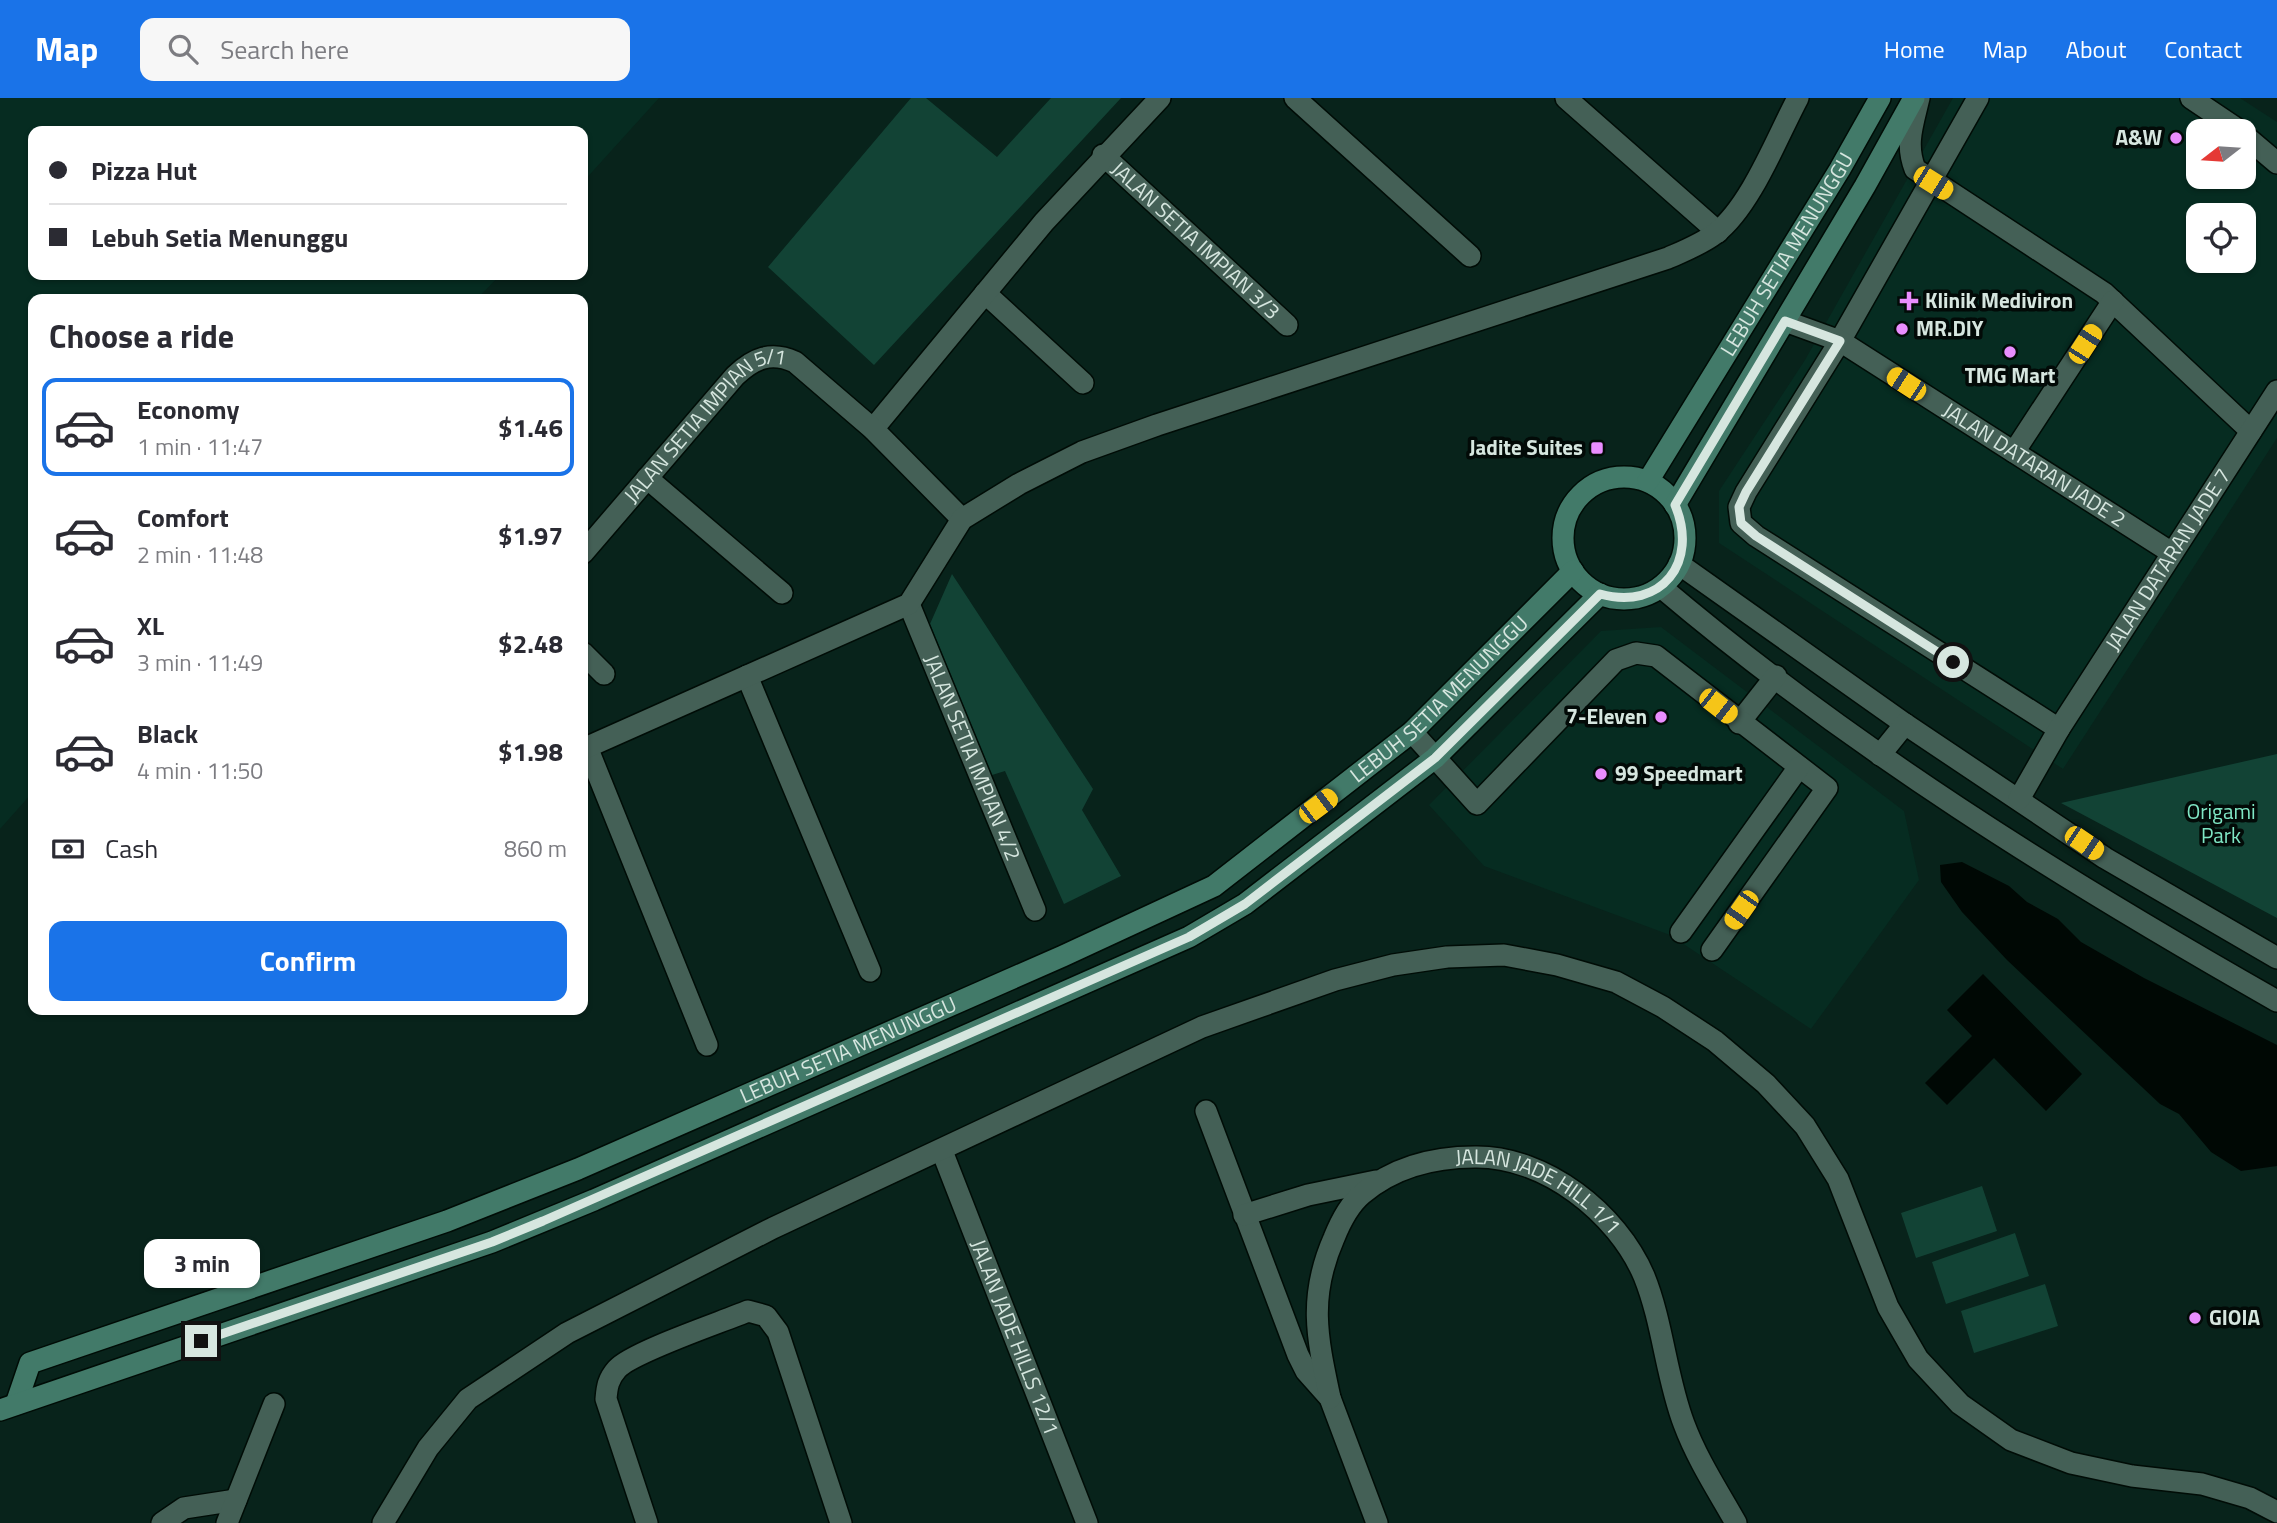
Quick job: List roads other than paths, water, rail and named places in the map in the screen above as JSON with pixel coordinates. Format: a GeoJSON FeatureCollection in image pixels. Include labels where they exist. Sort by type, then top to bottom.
{"type":"FeatureCollection","features":[{"type":"Feature","properties":{"kind":"street"},"geometry":{"type":"LineString","coordinates":[[873,429],[1103,155],[1160,98]]}},
{"type":"Feature","properties":{"kind":"street"},"geometry":{"type":"LineString","coordinates":[[1295,98],[1469,256]]}},
{"type":"Feature","properties":{"kind":"street"},"geometry":{"type":"LineString","coordinates":[[1566,98],[1718,232]]}},
{"type":"Feature","properties":{"kind":"street"},"geometry":{"type":"LineString","coordinates":[[588,747],[909,604],[962,519],[1019,484],[1095,448],[1668,258],[1718,232],[1748,192],[1798,98]]}},
{"type":"Feature","properties":{"kind":"street","name":"LEBUH SETIA MENUNGGU"},"geometry":{"type":"LineString","coordinates":[[1648,481],[1840,169],[1880,98]]}},
{"type":"Feature","properties":{"kind":"street","name":"LEBUH SETIA MENUNGGU"},"geometry":{"type":"LineString","coordinates":[[1675,505],[1913,98]]}},
{"type":"Feature","properties":{"kind":"street"},"geometry":{"type":"LineString","coordinates":[[1919,98],[1908,153],[1915,169],[2113,301],[2251,431]]}},
{"type":"Feature","properties":{"kind":"street"},"geometry":{"type":"LineString","coordinates":[[1978,98],[1933,183],[1840,341],[1746,492],[1739,507],[1741,523],[1756,536],[2059,729]]}},
{"type":"Feature","properties":{"kind":"street"},"geometry":{"type":"LineString","coordinates":[[2191,98],[2221,119]]}},
{"type":"Feature","properties":{"kind":"street"},"geometry":{"type":"LineString","coordinates":[[2256,146],[2277,163]]}},
{"type":"Feature","properties":{"kind":"street","name":"JALAN SETIA IMPIAN 3/3"},"geometry":{"type":"LineString","coordinates":[[1103,155],[1287,325]]}},
{"type":"Feature","properties":{"kind":"street"},"geometry":{"type":"LineString","coordinates":[[985,293],[1083,383]]}},
{"type":"Feature","properties":{"kind":"street"},"geometry":{"type":"LineString","coordinates":[[2014,452],[2113,301]]}},
{"type":"Feature","properties":{"kind":"street","name":"JALAN DATARAN JADE 2"},"geometry":{"type":"LineString","coordinates":[[1785,321],[1840,341],[2172,553]]}},
{"type":"Feature","properties":{"kind":"street","name":"JALAN SETIA IMPIAN 5/1"},"geometry":{"type":"LineString","coordinates":[[588,547],[735,376],[749,363],[765,356],[782,356],[795,362],[873,429],[962,519]]}},
{"type":"Feature","properties":{"kind":"street","name":"JALAN DATARAN JADE 7"},"geometry":{"type":"LineString","coordinates":[[2019,799],[2059,729],[2277,391]]}},
{"type":"Feature","properties":{"kind":"street"},"geometry":{"type":"LineString","coordinates":[[1615,477],[1648,481],[1664,491],[1675,505],[1683,524],[1685,544],[1679,564],[1661,587],[1631,598],[1600,594],[1585,585],[1573,571],[1563,539],[1565,522],[1577,497],[1599,481],[1615,477]]}},
{"type":"Feature","properties":{"kind":"street"},"geometry":{"type":"LineString","coordinates":[[647,478],[782,593]]}},
{"type":"Feature","properties":{"kind":"street"},"geometry":{"type":"LineString","coordinates":[[1679,564],[1905,724],[2105,858],[2277,958]]}},
{"type":"Feature","properties":{"kind":"street","name":"LEBUH SETIA MENUNGGU"},"geometry":{"type":"LineString","coordinates":[[8,1407],[30,1363],[447,1221],[584,1166],[1063,956],[1214,886],[1412,732],[1573,571]]}},
{"type":"Feature","properties":{"kind":"street"},"geometry":{"type":"LineString","coordinates":[[1661,587],[1880,755],[2129,918],[2277,1001]]}},
{"type":"Feature","properties":{"kind":"street","name":"LEBUH SETIA MENUNGGU"},"geometry":{"type":"LineString","coordinates":[[8,1407],[492,1242],[594,1200],[1189,937],[1245,904],[1435,758],[1600,594]]}},
{"type":"Feature","properties":{"kind":"street","name":"JALAN SETIA IMPIAN 4/2"},"geometry":{"type":"LineString","coordinates":[[909,604],[1035,910]]}},
{"type":"Feature","properties":{"kind":"street"},"geometry":{"type":"LineString","coordinates":[[1412,732],[1477,804],[1616,660],[1636,653],[1656,656],[1827,788],[1712,950]]}},
{"type":"Feature","properties":{"kind":"street"},"geometry":{"type":"LineString","coordinates":[[588,658],[604,674]]}},
{"type":"Feature","properties":{"kind":"street"},"geometry":{"type":"LineString","coordinates":[[747,676],[870,971]]}},
{"type":"Feature","properties":{"kind":"street"},"geometry":{"type":"LineString","coordinates":[[1740,723],[1776,676]]}},
{"type":"Feature","properties":{"kind":"street"},"geometry":{"type":"LineString","coordinates":[[1880,755],[1905,724]]}},
{"type":"Feature","properties":{"kind":"street"},"geometry":{"type":"LineString","coordinates":[[588,755],[706,1045]]}},
{"type":"Feature","properties":{"kind":"street"},"geometry":{"type":"LineString","coordinates":[[1681,932],[1799,767]]}},
{"type":"Feature","properties":{"kind":"street"},"geometry":{"type":"LineString","coordinates":[[383,1523],[428,1448],[468,1399],[567,1333],[773,1228],[1202,1027],[1335,981],[1393,965],[1447,957],[1504,956],[1557,965],[1616,982],[1663,1007],[1716,1041],[1766,1084],[1805,1126],[1838,1179],[1888,1307],[1918,1359],[1960,1404],[2011,1440],[2071,1463],[2132,1476],[2202,1484],[2250,1498],[2277,1512]]}},
{"type":"Feature","properties":{"kind":"street"},"geometry":{"type":"LineString","coordinates":[[1206,1111],[1298,1355],[1310,1378],[1330,1398],[1377,1523]]}},
{"type":"Feature","properties":{"kind":"street","name":"JALAN JADE HILLS 12/1"},"geometry":{"type":"LineString","coordinates":[[942,1151],[1087,1523]]}},
{"type":"Feature","properties":{"kind":"street","name":"JALAN JADE HILL 1/1"},"geometry":{"type":"LineString","coordinates":[[1330,1398],[1319,1350],[1316,1306],[1321,1267],[1339,1225],[1357,1199],[1378,1181],[1429,1161],[1489,1157],[1521,1164],[1550,1177],[1581,1196],[1627,1247],[1644,1277],[1684,1424],[1736,1523]]}},
{"type":"Feature","properties":{"kind":"street"},"geometry":{"type":"LineString","coordinates":[[584,1166],[594,1200]]}},
{"type":"Feature","properties":{"kind":"street"},"geometry":{"type":"LineString","coordinates":[[1244,1215],[1308,1195],[1378,1181]]}},
{"type":"Feature","properties":{"kind":"street"},"geometry":{"type":"LineString","coordinates":[[647,1523],[606,1399],[608,1382],[618,1367],[637,1356],[748,1311],[766,1316],[778,1332],[841,1523]]}},
{"type":"Feature","properties":{"kind":"street"},"geometry":{"type":"LineString","coordinates":[[227,1523],[274,1404]]}},
{"type":"Feature","properties":{"kind":"street"},"geometry":{"type":"LineString","coordinates":[[162,1523],[184,1508],[236,1500]]}},
{"type":"Feature","properties":{"kind":"place","name":"A&W"},"geometry":{"type":"Point","coordinates":[2176,138]}},
{"type":"Feature","properties":{"kind":"place","name":"Klinik Mediviron"},"geometry":{"type":"Point","coordinates":[1909,301]}},
{"type":"Feature","properties":{"kind":"place","name":"MR.DIY"},"geometry":{"type":"Point","coordinates":[1902,329]}},
{"type":"Feature","properties":{"kind":"place","name":"TMG Mart"},"geometry":{"type":"Point","coordinates":[2010,352]}},
{"type":"Feature","properties":{"kind":"place","name":"Jadite Suites"},"geometry":{"type":"Point","coordinates":[1597,448]}},
{"type":"Feature","properties":{"kind":"place","name":"7-Eleven"},"geometry":{"type":"Point","coordinates":[1661,717]}},
{"type":"Feature","properties":{"kind":"place","name":"99 Speedmart"},"geometry":{"type":"Point","coordinates":[1601,774]}},
{"type":"Feature","properties":{"kind":"place","name":"GIOIA"},"geometry":{"type":"Point","coordinates":[2195,1318]}},
{"type":"Feature","properties":{"kind":"park label","name":"Origami Park"},"geometry":{"type":"Point","coordinates":[2221,824]}}]}
